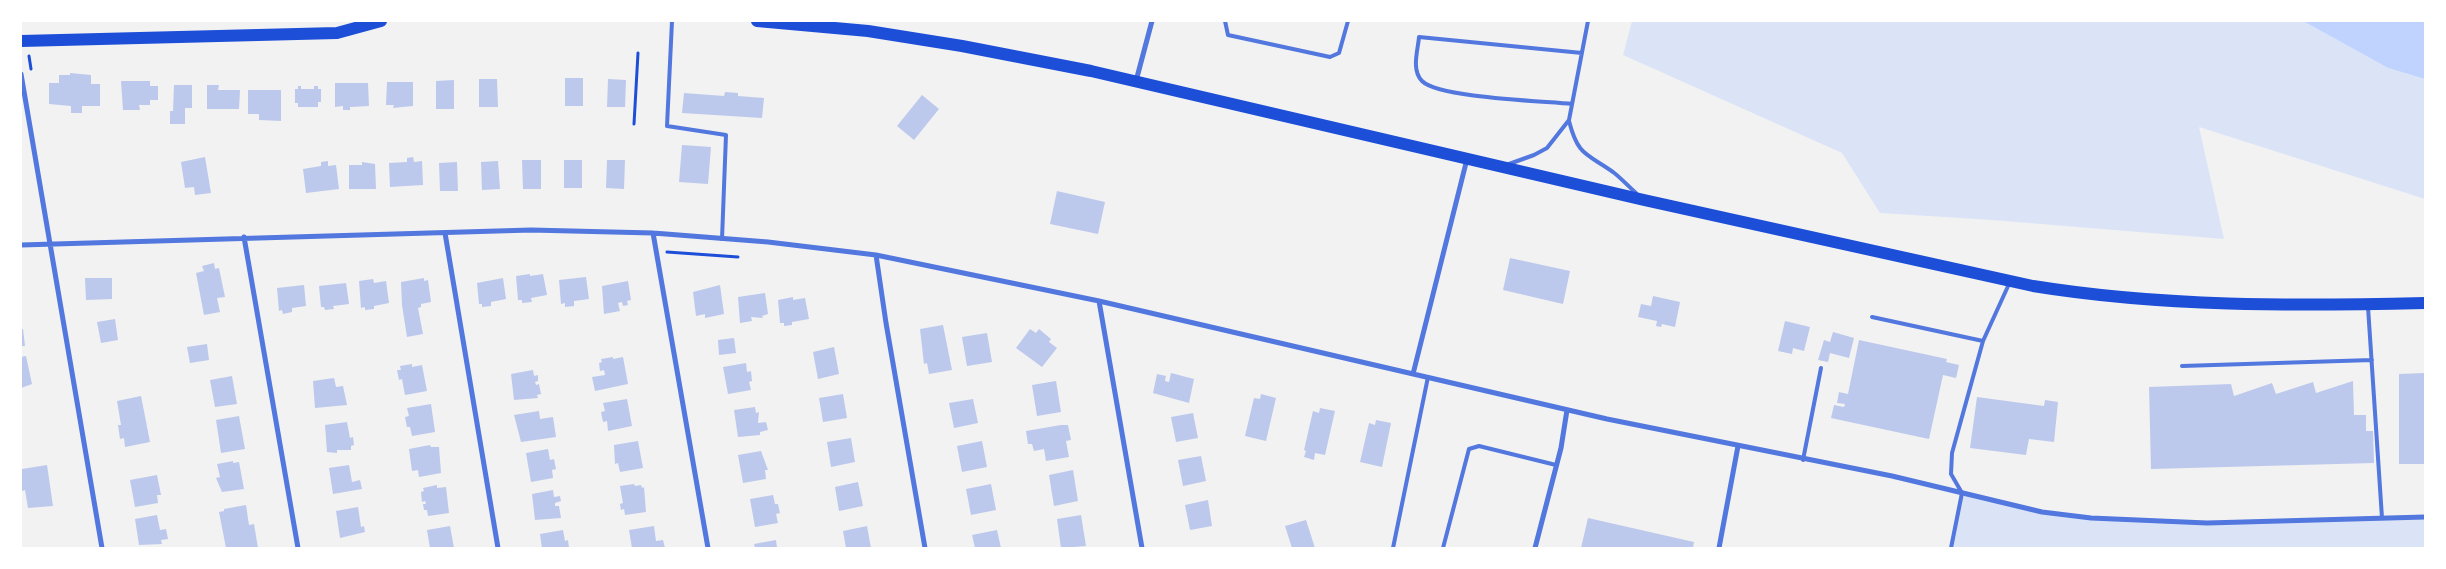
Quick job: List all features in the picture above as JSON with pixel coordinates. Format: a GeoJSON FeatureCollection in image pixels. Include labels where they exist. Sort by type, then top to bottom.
{"type":"FeatureCollection","features":[{"type":"Feature","properties":{"kind":"main road"},"geometry":{"type":"LineString","coordinates":[[21,40],[337,33],[381,21]]}},
{"type":"Feature","properties":{"kind":"main road"},"geometry":{"type":"LineString","coordinates":[[764,22],[868,31],[952,45],[1136,82],[1644,200],[2011,281],[2085,294],[2151,302],[2204,304],[2425,303]]}},
{"type":"Feature","properties":{"kind":"street"},"geometry":{"type":"LineString","coordinates":[[1136,82],[1152,21]]}},
{"type":"Feature","properties":{"kind":"street"},"geometry":{"type":"LineString","coordinates":[[21,74],[102,548]]}},
{"type":"Feature","properties":{"kind":"street"},"geometry":{"type":"LineString","coordinates":[[1413,374],[1467,158]]}},
{"type":"Feature","properties":{"kind":"street"},"geometry":{"type":"LineString","coordinates":[[21,245],[531,230],[653,233],[876,255],[1099,301],[1567,410],[1803,460],[1892,476],[2042,512],[2091,518],[2207,522],[2425,517]]}},
{"type":"Feature","properties":{"kind":"street"},"geometry":{"type":"LineString","coordinates":[[445,233],[498,548]]}},
{"type":"Feature","properties":{"kind":"street"},"geometry":{"type":"LineString","coordinates":[[653,233],[708,548]]}},
{"type":"Feature","properties":{"kind":"street"},"geometry":{"type":"LineString","coordinates":[[244,237],[298,548]]}},
{"type":"Feature","properties":{"kind":"street"},"geometry":{"type":"LineString","coordinates":[[876,255],[889,343],[926,548]]}},
{"type":"Feature","properties":{"kind":"street"},"geometry":{"type":"LineString","coordinates":[[1099,301],[1142,548]]}},
{"type":"Feature","properties":{"kind":"street"},"geometry":{"type":"LineString","coordinates":[[1535,548],[1567,410]]}},
{"type":"Feature","properties":{"kind":"street"},"geometry":{"type":"LineString","coordinates":[[1719,548],[1738,446]]}},
{"type":"Feature","properties":{"kind":"lane"},"geometry":{"type":"LineString","coordinates":[[672,21],[667,126],[726,135],[722,239]]}},
{"type":"Feature","properties":{"kind":"lane"},"geometry":{"type":"LineString","coordinates":[[1225,21],[1228,35],[1330,57],[1339,53],[1348,21]]}},
{"type":"Feature","properties":{"kind":"lane"},"geometry":{"type":"LineString","coordinates":[[1588,21],[1569,120],[1574,139],[1582,152],[1613,172],[1644,200]]}},
{"type":"Feature","properties":{"kind":"lane"},"geometry":{"type":"LineString","coordinates":[[1572,104],[1474,95],[1433,88],[1421,81],[1416,70],[1419,36],[1582,53]]}},
{"type":"Feature","properties":{"kind":"lane"},"geometry":{"type":"LineString","coordinates":[[1502,166],[1534,155],[1546,148],[1569,120]]}},
{"type":"Feature","properties":{"kind":"lane"},"geometry":{"type":"LineString","coordinates":[[1951,548],[1962,493],[1952,474],[1952,453],[1983,341],[2011,281]]}},
{"type":"Feature","properties":{"kind":"lane"},"geometry":{"type":"LineString","coordinates":[[2368,304],[2382,518]]}},
{"type":"Feature","properties":{"kind":"lane"},"geometry":{"type":"LineString","coordinates":[[1872,317],[1983,341]]}},
{"type":"Feature","properties":{"kind":"lane"},"geometry":{"type":"LineString","coordinates":[[2182,366],[2372,360]]}},
{"type":"Feature","properties":{"kind":"lane"},"geometry":{"type":"LineString","coordinates":[[1803,460],[1822,368]]}},
{"type":"Feature","properties":{"kind":"lane"},"geometry":{"type":"LineString","coordinates":[[1393,548],[1428,377]]}},
{"type":"Feature","properties":{"kind":"lane"},"geometry":{"type":"LineString","coordinates":[[1443,548],[1469,449],[1479,446],[1556,464]]}},
{"type":"Feature","properties":{"kind":"path"},"geometry":{"type":"LineString","coordinates":[[634,124],[638,53]]}},
{"type":"Feature","properties":{"kind":"path"},"geometry":{"type":"LineString","coordinates":[[667,252],[738,257]]}},
{"type":"Feature","properties":{"kind":"shaded area"},"geometry":{"type":"Polygon","coordinates":[[[1632,21],[2303,21],[2388,68],[2425,79],[2425,199],[2199,127],[2224,239],[1880,213],[1842,153],[1623,55],[1632,21]]]}},
{"type":"Feature","properties":{"kind":"shaded area"},"geometry":{"type":"Polygon","coordinates":[[[1962,493],[2022,508],[2091,518],[2207,522],[2425,517],[2425,548],[1950,548],[1962,493]]]}},
{"type":"Feature","properties":{"kind":"water"},"geometry":{"type":"Polygon","coordinates":[[[2303,21],[2425,21],[2425,79],[2388,68],[2303,21]]]}},
{"type":"Feature","properties":{"kind":"building"},"geometry":{"type":"Polygon","coordinates":[[[70,73],[91,75],[91,84],[100,84],[100,106],[82,106],[82,113],[71,113],[71,106],[49,104],[49,83],[59,83],[59,75],[70,75],[70,73]]]}},
{"type":"Feature","properties":{"kind":"building"},"geometry":{"type":"Polygon","coordinates":[[[565,78],[583,78],[583,106],[565,106],[565,78]]]}},
{"type":"Feature","properties":{"kind":"building"},"geometry":{"type":"Polygon","coordinates":[[[479,79],[497,79],[498,107],[479,107],[479,79]]]}},
{"type":"Feature","properties":{"kind":"building"},"geometry":{"type":"Polygon","coordinates":[[[608,79],[626,80],[625,107],[607,107],[608,79]]]}},
{"type":"Feature","properties":{"kind":"building"},"geometry":{"type":"Polygon","coordinates":[[[454,80],[454,109],[436,109],[436,81],[454,80]]]}},
{"type":"Feature","properties":{"kind":"building"},"geometry":{"type":"Polygon","coordinates":[[[121,81],[150,81],[150,86],[158,86],[158,100],[150,100],[150,105],[139,105],[140,110],[123,110],[121,81]]]}},
{"type":"Feature","properties":{"kind":"building"},"geometry":{"type":"Polygon","coordinates":[[[387,82],[413,82],[413,106],[393,108],[394,105],[386,105],[387,82]]]}},
{"type":"Feature","properties":{"kind":"building"},"geometry":{"type":"Polygon","coordinates":[[[335,83],[368,83],[369,106],[350,107],[350,110],[343,110],[343,106],[335,107],[335,83]]]}},
{"type":"Feature","properties":{"kind":"building"},"geometry":{"type":"Polygon","coordinates":[[[174,85],[192,85],[192,108],[185,108],[185,124],[170,124],[170,111],[173,111],[174,85]]]}},
{"type":"Feature","properties":{"kind":"building"},"geometry":{"type":"Polygon","coordinates":[[[207,85],[219,85],[218,90],[240,90],[239,109],[207,109],[207,85]]]}},
{"type":"Feature","properties":{"kind":"building"},"geometry":{"type":"Polygon","coordinates":[[[298,86],[301,86],[301,89],[314,89],[314,86],[318,86],[318,89],[321,89],[321,102],[318,102],[318,107],[298,107],[298,103],[295,103],[295,89],[298,89],[298,86]]]}},
{"type":"Feature","properties":{"kind":"building"},"geometry":{"type":"Polygon","coordinates":[[[248,90],[281,90],[281,121],[259,120],[259,114],[248,114],[248,90]]]}},
{"type":"Feature","properties":{"kind":"building"},"geometry":{"type":"Polygon","coordinates":[[[725,92],[738,93],[738,96],[764,98],[762,118],[682,113],[684,93],[724,96],[725,92]]]}},
{"type":"Feature","properties":{"kind":"building"},"geometry":{"type":"Polygon","coordinates":[[[922,95],[939,109],[914,140],[897,126],[922,95]]]}},
{"type":"Feature","properties":{"kind":"building"},"geometry":{"type":"Polygon","coordinates":[[[682,145],[711,147],[708,184],[679,182],[682,145]]]}},
{"type":"Feature","properties":{"kind":"building"},"geometry":{"type":"Polygon","coordinates":[[[205,157],[211,193],[195,195],[194,187],[185,188],[181,162],[205,157]]]}},
{"type":"Feature","properties":{"kind":"building"},"geometry":{"type":"Polygon","coordinates":[[[413,157],[414,162],[422,161],[423,185],[390,187],[389,163],[407,162],[407,158],[413,157]]]}},
{"type":"Feature","properties":{"kind":"building"},"geometry":{"type":"Polygon","coordinates":[[[522,160],[541,160],[541,189],[523,189],[522,160]]]}},
{"type":"Feature","properties":{"kind":"building"},"geometry":{"type":"Polygon","coordinates":[[[564,160],[582,160],[582,188],[564,188],[564,160]]]}},
{"type":"Feature","properties":{"kind":"building"},"geometry":{"type":"Polygon","coordinates":[[[607,160],[625,160],[624,189],[606,188],[607,160]]]}},
{"type":"Feature","properties":{"kind":"building"},"geometry":{"type":"Polygon","coordinates":[[[328,161],[328,166],[336,165],[339,189],[306,193],[303,169],[321,166],[321,162],[328,161]]]}},
{"type":"Feature","properties":{"kind":"building"},"geometry":{"type":"Polygon","coordinates":[[[498,161],[500,189],[482,190],[481,162],[498,161]]]}},
{"type":"Feature","properties":{"kind":"building"},"geometry":{"type":"Polygon","coordinates":[[[362,162],[375,164],[376,189],[349,189],[349,165],[362,165],[362,162]]]}},
{"type":"Feature","properties":{"kind":"building"},"geometry":{"type":"Polygon","coordinates":[[[457,162],[458,191],[440,191],[439,163],[457,162]]]}},
{"type":"Feature","properties":{"kind":"building"},"geometry":{"type":"Polygon","coordinates":[[[1057,191],[1105,202],[1098,234],[1050,224],[1057,191]]]}},
{"type":"Feature","properties":{"kind":"building"},"geometry":{"type":"Polygon","coordinates":[[[1510,258],[1570,271],[1563,304],[1503,290],[1510,258]]]}},
{"type":"Feature","properties":{"kind":"building"},"geometry":{"type":"Polygon","coordinates":[[[214,263],[215,269],[219,268],[225,297],[217,298],[220,312],[204,315],[196,273],[204,271],[202,266],[214,263]]]}},
{"type":"Feature","properties":{"kind":"building"},"geometry":{"type":"Polygon","coordinates":[[[530,274],[530,276],[543,274],[547,295],[531,298],[532,302],[522,303],[522,300],[518,300],[516,276],[530,274]]]}},
{"type":"Feature","properties":{"kind":"building"},"geometry":{"type":"Polygon","coordinates":[[[586,277],[589,299],[574,301],[574,306],[565,307],[565,303],[561,304],[559,280],[586,277]]]}},
{"type":"Feature","properties":{"kind":"building"},"geometry":{"type":"Polygon","coordinates":[[[85,278],[112,278],[112,299],[86,300],[85,278]]]}},
{"type":"Feature","properties":{"kind":"building"},"geometry":{"type":"Polygon","coordinates":[[[424,278],[424,281],[428,280],[431,302],[421,304],[421,307],[418,308],[423,334],[407,337],[402,305],[401,282],[424,278]]]}},
{"type":"Feature","properties":{"kind":"building"},"geometry":{"type":"Polygon","coordinates":[[[503,278],[506,299],[491,302],[491,306],[482,307],[482,304],[479,304],[477,283],[503,278]]]}},
{"type":"Feature","properties":{"kind":"building"},"geometry":{"type":"Polygon","coordinates":[[[373,279],[374,283],[386,281],[389,303],[374,306],[374,309],[365,310],[365,307],[361,308],[359,281],[373,279]]]}},
{"type":"Feature","properties":{"kind":"building"},"geometry":{"type":"Polygon","coordinates":[[[628,281],[631,300],[627,301],[628,305],[623,306],[622,302],[618,303],[620,311],[604,314],[602,286],[628,281]]]}},
{"type":"Feature","properties":{"kind":"building"},"geometry":{"type":"Polygon","coordinates":[[[346,283],[349,304],[333,306],[334,309],[325,310],[324,307],[321,307],[319,286],[346,283]]]}},
{"type":"Feature","properties":{"kind":"building"},"geometry":{"type":"Polygon","coordinates":[[[304,285],[306,306],[292,308],[292,312],[283,314],[282,310],[279,311],[277,288],[304,285]]]}},
{"type":"Feature","properties":{"kind":"building"},"geometry":{"type":"Polygon","coordinates":[[[720,285],[724,314],[705,318],[705,314],[696,316],[693,292],[720,285]]]}},
{"type":"Feature","properties":{"kind":"building"},"geometry":{"type":"Polygon","coordinates":[[[765,293],[768,314],[762,316],[763,318],[751,317],[752,321],[740,323],[738,297],[765,293]]]}},
{"type":"Feature","properties":{"kind":"building"},"geometry":{"type":"Polygon","coordinates":[[[1653,296],[1680,302],[1675,327],[1662,324],[1661,327],[1656,326],[1657,321],[1638,317],[1641,304],[1651,306],[1653,296]]]}},
{"type":"Feature","properties":{"kind":"building"},"geometry":{"type":"Polygon","coordinates":[[[793,297],[793,300],[805,298],[809,319],[792,322],[792,325],[784,326],[784,323],[780,323],[778,300],[793,297]]]}},
{"type":"Feature","properties":{"kind":"building"},"geometry":{"type":"Polygon","coordinates":[[[115,319],[118,340],[101,343],[97,322],[115,319]]]}},
{"type":"Feature","properties":{"kind":"building"},"geometry":{"type":"Polygon","coordinates":[[[1785,321],[1810,327],[1804,351],[1793,348],[1792,354],[1778,351],[1785,321]]]}},
{"type":"Feature","properties":{"kind":"building"},"geometry":{"type":"Polygon","coordinates":[[[943,325],[952,370],[929,374],[927,363],[924,364],[920,329],[943,325]]]}},
{"type":"Feature","properties":{"kind":"building"},"geometry":{"type":"Polygon","coordinates":[[[21,329],[23,329],[25,346],[21,346],[21,329]]]}},
{"type":"Feature","properties":{"kind":"building"},"geometry":{"type":"Polygon","coordinates":[[[1030,329],[1036,333],[1039,329],[1051,339],[1049,342],[1057,348],[1042,367],[1016,348],[1030,329]]]}},
{"type":"Feature","properties":{"kind":"building"},"geometry":{"type":"Polygon","coordinates":[[[1833,332],[1854,338],[1849,358],[1830,353],[1828,362],[1818,360],[1824,340],[1830,342],[1833,332]]]}},
{"type":"Feature","properties":{"kind":"building"},"geometry":{"type":"Polygon","coordinates":[[[987,333],[992,362],[967,366],[962,337],[987,333]]]}},
{"type":"Feature","properties":{"kind":"building"},"geometry":{"type":"Polygon","coordinates":[[[734,338],[736,353],[719,355],[718,340],[734,338]]]}},
{"type":"Feature","properties":{"kind":"building"},"geometry":{"type":"Polygon","coordinates":[[[1859,340],[1947,359],[1946,362],[1959,365],[1956,378],[1943,375],[1929,439],[1831,418],[1834,405],[1844,407],[1845,404],[1837,403],[1839,392],[1848,394],[1859,340]]]}},
{"type":"Feature","properties":{"kind":"building"},"geometry":{"type":"Polygon","coordinates":[[[207,344],[209,360],[190,363],[187,347],[207,344]]]}},
{"type":"Feature","properties":{"kind":"building"},"geometry":{"type":"Polygon","coordinates":[[[834,347],[839,374],[818,379],[813,352],[834,347]]]}},
{"type":"Feature","properties":{"kind":"building"},"geometry":{"type":"Polygon","coordinates":[[[26,356],[32,384],[21,388],[21,357],[26,356]]]}},
{"type":"Feature","properties":{"kind":"building"},"geometry":{"type":"Polygon","coordinates":[[[613,357],[613,359],[623,357],[628,384],[595,391],[592,377],[605,375],[604,370],[600,371],[599,363],[602,362],[601,359],[613,357]]]}},
{"type":"Feature","properties":{"kind":"building"},"geometry":{"type":"Polygon","coordinates":[[[746,363],[747,372],[751,371],[752,381],[749,382],[751,390],[728,394],[723,367],[746,363]]]}},
{"type":"Feature","properties":{"kind":"building"},"geometry":{"type":"Polygon","coordinates":[[[412,364],[412,367],[422,365],[427,391],[405,395],[402,379],[399,380],[397,370],[401,370],[400,366],[412,364]]]}},
{"type":"Feature","properties":{"kind":"building"},"geometry":{"type":"Polygon","coordinates":[[[533,370],[534,376],[538,375],[538,381],[535,382],[536,385],[539,384],[541,394],[537,395],[538,398],[514,400],[511,374],[533,370]]]}},
{"type":"Feature","properties":{"kind":"building"},"geometry":{"type":"Polygon","coordinates":[[[1171,373],[1194,379],[1189,403],[1153,393],[1157,374],[1166,376],[1165,381],[1169,382],[1171,373]]]}},
{"type":"Feature","properties":{"kind":"building"},"geometry":{"type":"Polygon","coordinates":[[[2425,373],[2425,464],[2399,464],[2399,374],[2425,373]]]}},
{"type":"Feature","properties":{"kind":"building"},"geometry":{"type":"Polygon","coordinates":[[[232,376],[237,404],[215,407],[210,380],[232,376]]]}},
{"type":"Feature","properties":{"kind":"building"},"geometry":{"type":"Polygon","coordinates":[[[334,378],[336,387],[343,386],[347,405],[315,408],[313,381],[334,378]]]}},
{"type":"Feature","properties":{"kind":"building"},"geometry":{"type":"Polygon","coordinates":[[[1056,381],[1061,412],[1037,416],[1032,385],[1056,381]]]}},
{"type":"Feature","properties":{"kind":"building"},"geometry":{"type":"Polygon","coordinates":[[[2353,381],[2354,415],[2366,415],[2366,431],[2373,431],[2374,463],[2151,469],[2149,387],[2231,384],[2234,396],[2272,383],[2276,394],[2313,382],[2316,393],[2353,381]]]}},
{"type":"Feature","properties":{"kind":"building"},"geometry":{"type":"Polygon","coordinates":[[[843,394],[847,418],[823,422],[819,398],[843,394]]]}},
{"type":"Feature","properties":{"kind":"building"},"geometry":{"type":"Polygon","coordinates":[[[1261,394],[1276,398],[1266,441],[1245,436],[1254,398],[1260,399],[1261,394]]]}},
{"type":"Feature","properties":{"kind":"building"},"geometry":{"type":"Polygon","coordinates":[[[141,396],[150,442],[125,447],[124,438],[120,439],[118,425],[121,425],[117,401],[141,396]]]}},
{"type":"Feature","properties":{"kind":"building"},"geometry":{"type":"Polygon","coordinates":[[[1977,397],[2044,406],[2045,400],[2058,402],[2054,442],[2029,439],[2026,455],[1970,448],[1977,397]]]}},
{"type":"Feature","properties":{"kind":"building"},"geometry":{"type":"Polygon","coordinates":[[[627,399],[632,426],[608,431],[607,421],[603,422],[601,412],[605,411],[603,403],[627,399]]]}},
{"type":"Feature","properties":{"kind":"building"},"geometry":{"type":"Polygon","coordinates":[[[973,399],[978,423],[954,428],[949,403],[973,399]]]}},
{"type":"Feature","properties":{"kind":"building"},"geometry":{"type":"Polygon","coordinates":[[[431,404],[435,432],[412,436],[410,427],[407,427],[405,417],[409,416],[407,408],[431,404]]]}},
{"type":"Feature","properties":{"kind":"building"},"geometry":{"type":"Polygon","coordinates":[[[755,407],[756,413],[759,412],[758,423],[766,422],[768,430],[760,432],[760,435],[738,437],[734,410],[755,407]]]}},
{"type":"Feature","properties":{"kind":"building"},"geometry":{"type":"Polygon","coordinates":[[[1320,408],[1335,411],[1325,455],[1315,453],[1314,460],[1304,457],[1306,451],[1304,450],[1313,411],[1319,413],[1320,408]]]}},
{"type":"Feature","properties":{"kind":"building"},"geometry":{"type":"Polygon","coordinates":[[[539,411],[540,419],[553,417],[556,437],[521,442],[514,415],[539,411]]]}},
{"type":"Feature","properties":{"kind":"building"},"geometry":{"type":"Polygon","coordinates":[[[1193,413],[1198,438],[1176,442],[1171,417],[1193,413]]]}},
{"type":"Feature","properties":{"kind":"building"},"geometry":{"type":"Polygon","coordinates":[[[239,416],[245,449],[221,453],[216,420],[239,416]]]}},
{"type":"Feature","properties":{"kind":"building"},"geometry":{"type":"Polygon","coordinates":[[[1376,420],[1391,423],[1382,467],[1360,462],[1369,423],[1375,425],[1376,420]]]}},
{"type":"Feature","properties":{"kind":"building"},"geometry":{"type":"Polygon","coordinates":[[[347,422],[350,438],[353,437],[354,445],[351,446],[351,450],[337,450],[337,453],[327,452],[325,425],[347,422]]]}},
{"type":"Feature","properties":{"kind":"building"},"geometry":{"type":"Polygon","coordinates":[[[1068,425],[1071,440],[1066,441],[1069,457],[1046,461],[1044,449],[1034,451],[1032,444],[1028,444],[1026,431],[1068,425]]]}},
{"type":"Feature","properties":{"kind":"building"},"geometry":{"type":"Polygon","coordinates":[[[851,438],[855,462],[831,467],[827,442],[851,438]]]}},
{"type":"Feature","properties":{"kind":"building"},"geometry":{"type":"Polygon","coordinates":[[[638,441],[643,468],[620,472],[618,463],[615,464],[614,445],[638,441]]]}},
{"type":"Feature","properties":{"kind":"building"},"geometry":{"type":"Polygon","coordinates":[[[982,441],[987,467],[962,472],[957,446],[982,441]]]}},
{"type":"Feature","properties":{"kind":"building"},"geometry":{"type":"Polygon","coordinates":[[[430,445],[431,447],[439,447],[441,473],[419,477],[418,470],[412,471],[409,449],[430,445]]]}},
{"type":"Feature","properties":{"kind":"building"},"geometry":{"type":"Polygon","coordinates":[[[548,449],[550,460],[554,459],[556,469],[552,470],[553,478],[531,482],[526,453],[548,449]]]}},
{"type":"Feature","properties":{"kind":"building"},"geometry":{"type":"Polygon","coordinates":[[[761,451],[768,470],[765,470],[766,479],[743,483],[738,455],[761,451]]]}},
{"type":"Feature","properties":{"kind":"building"},"geometry":{"type":"Polygon","coordinates":[[[1201,456],[1206,481],[1183,486],[1178,460],[1201,456]]]}},
{"type":"Feature","properties":{"kind":"building"},"geometry":{"type":"Polygon","coordinates":[[[233,461],[233,463],[239,462],[244,489],[222,492],[216,478],[220,477],[217,464],[233,461]]]}},
{"type":"Feature","properties":{"kind":"building"},"geometry":{"type":"Polygon","coordinates":[[[47,465],[53,506],[28,508],[25,490],[22,491],[22,469],[47,465]]]}},
{"type":"Feature","properties":{"kind":"building"},"geometry":{"type":"Polygon","coordinates":[[[349,465],[352,482],[360,480],[362,489],[333,494],[329,468],[349,465]]]}},
{"type":"Feature","properties":{"kind":"building"},"geometry":{"type":"Polygon","coordinates":[[[1073,470],[1078,501],[1054,506],[1049,475],[1073,470]]]}},
{"type":"Feature","properties":{"kind":"building"},"geometry":{"type":"Polygon","coordinates":[[[157,475],[161,495],[157,495],[158,503],[135,507],[130,480],[157,475]]]}},
{"type":"Feature","properties":{"kind":"building"},"geometry":{"type":"Polygon","coordinates":[[[858,482],[863,506],[839,511],[835,487],[858,482]]]}},
{"type":"Feature","properties":{"kind":"building"},"geometry":{"type":"Polygon","coordinates":[[[634,484],[635,486],[641,485],[642,488],[644,487],[646,512],[625,515],[624,509],[621,510],[620,504],[623,503],[620,486],[634,484]]]}},
{"type":"Feature","properties":{"kind":"building"},"geometry":{"type":"Polygon","coordinates":[[[991,484],[996,510],[971,515],[966,489],[991,484]]]}},
{"type":"Feature","properties":{"kind":"building"},"geometry":{"type":"Polygon","coordinates":[[[437,485],[437,488],[446,487],[449,513],[428,516],[427,510],[424,510],[423,504],[426,504],[425,501],[422,502],[421,492],[424,491],[423,488],[437,485]]]}},
{"type":"Feature","properties":{"kind":"building"},"geometry":{"type":"Polygon","coordinates":[[[553,490],[554,497],[560,496],[561,501],[555,503],[555,506],[559,506],[561,518],[535,520],[532,494],[553,490]]]}},
{"type":"Feature","properties":{"kind":"building"},"geometry":{"type":"Polygon","coordinates":[[[773,495],[780,513],[776,514],[778,523],[755,527],[750,499],[773,495]]]}},
{"type":"Feature","properties":{"kind":"building"},"geometry":{"type":"Polygon","coordinates":[[[1208,500],[1212,526],[1190,530],[1185,505],[1208,500]]]}},
{"type":"Feature","properties":{"kind":"building"},"geometry":{"type":"Polygon","coordinates":[[[246,505],[249,525],[254,524],[258,548],[226,548],[219,512],[224,511],[224,509],[246,505]]]}},
{"type":"Feature","properties":{"kind":"building"},"geometry":{"type":"Polygon","coordinates":[[[358,507],[361,527],[364,526],[365,532],[340,538],[336,511],[358,507]]]}},
{"type":"Feature","properties":{"kind":"building"},"geometry":{"type":"Polygon","coordinates":[[[157,515],[160,530],[166,529],[168,539],[161,540],[162,544],[139,545],[135,519],[157,515]]]}},
{"type":"Feature","properties":{"kind":"building"},"geometry":{"type":"Polygon","coordinates":[[[1081,515],[1086,546],[1061,548],[1057,519],[1081,515]]]}},
{"type":"Feature","properties":{"kind":"building"},"geometry":{"type":"Polygon","coordinates":[[[1588,518],[1694,542],[1693,548],[1581,548],[1588,518]]]}},
{"type":"Feature","properties":{"kind":"building"},"geometry":{"type":"Polygon","coordinates":[[[1306,520],[1315,548],[1292,548],[1285,526],[1306,520]]]}},
{"type":"Feature","properties":{"kind":"building"},"geometry":{"type":"Polygon","coordinates":[[[450,526],[454,548],[430,548],[427,530],[450,526]]]}},
{"type":"Feature","properties":{"kind":"building"},"geometry":{"type":"Polygon","coordinates":[[[654,526],[656,541],[663,540],[665,548],[632,548],[629,530],[654,526]]]}},
{"type":"Feature","properties":{"kind":"building"},"geometry":{"type":"Polygon","coordinates":[[[867,526],[871,548],[846,548],[843,531],[867,526]]]}},
{"type":"Feature","properties":{"kind":"building"},"geometry":{"type":"Polygon","coordinates":[[[563,530],[565,541],[568,540],[569,548],[542,548],[540,534],[563,530]]]}},
{"type":"Feature","properties":{"kind":"building"},"geometry":{"type":"Polygon","coordinates":[[[997,530],[1001,548],[975,548],[972,535],[997,530]]]}},
{"type":"Feature","properties":{"kind":"building"},"geometry":{"type":"Polygon","coordinates":[[[776,540],[777,548],[755,548],[754,544],[776,540]]]}}]}
